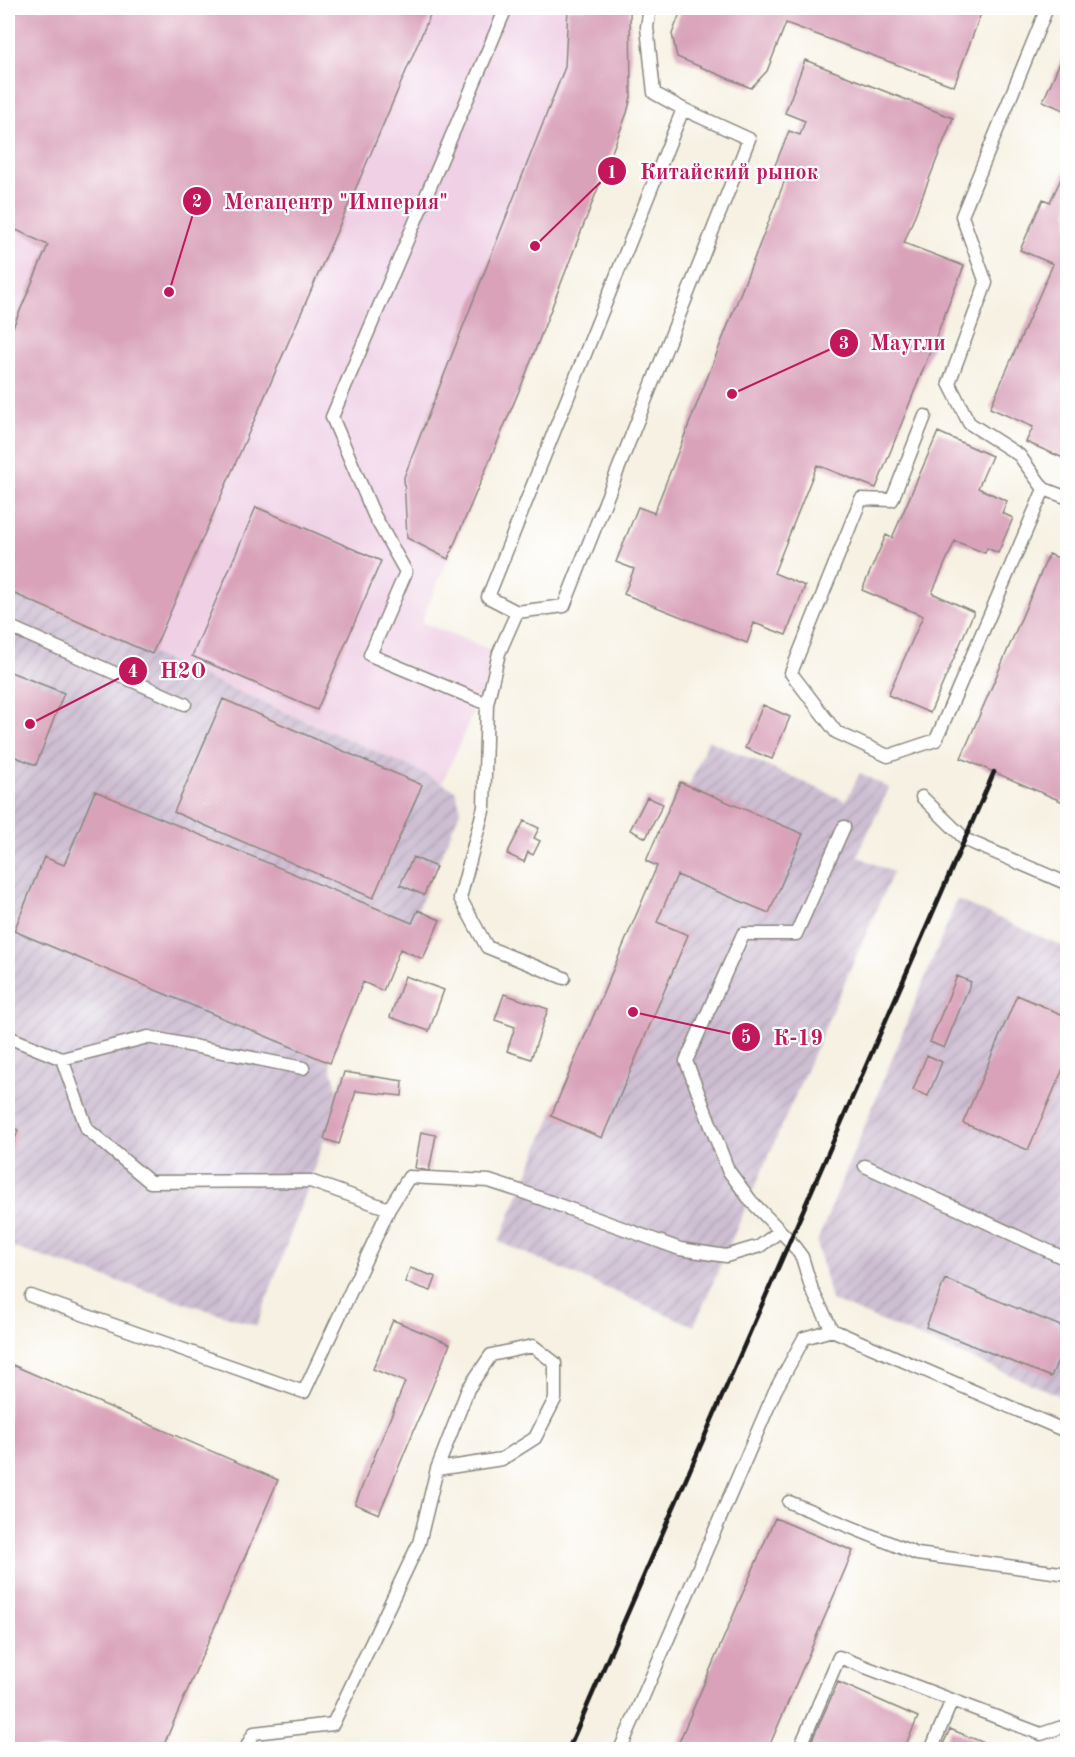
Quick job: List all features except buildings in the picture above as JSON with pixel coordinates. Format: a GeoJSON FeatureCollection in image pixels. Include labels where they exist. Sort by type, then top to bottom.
{"type":"FeatureCollection","features":[{"type":"Feature","properties":{"kind":"lane"},"geometry":{"type":"LineString","coordinates":[[487,704],[370,655],[406,572],[374,515],[332,417],[506,8]]}},
{"type":"Feature","properties":{"kind":"lane"},"geometry":{"type":"LineString","coordinates":[[650,8],[647,27],[654,93],[749,139],[564,606],[517,612],[488,597],[683,109]]}},
{"type":"Feature","properties":{"kind":"lane"},"geometry":{"type":"LineString","coordinates":[[1047,8],[962,216],[986,283],[949,383],[969,423],[1019,455],[1044,489],[1068,498]]}},
{"type":"Feature","properties":{"kind":"lane"},"geometry":{"type":"LineString","coordinates":[[925,416],[892,500],[861,499],[791,673],[836,732],[888,756],[936,741],[1044,489]]}},
{"type":"Feature","properties":{"kind":"lane"},"geometry":{"type":"LineString","coordinates":[[517,612],[499,653],[487,704],[484,807],[460,898],[487,947],[564,978]]}},
{"type":"Feature","properties":{"kind":"lane"},"geometry":{"type":"LineString","coordinates":[[8,626],[185,704]]}},
{"type":"Feature","properties":{"kind":"lane"},"geometry":{"type":"LineString","coordinates":[[922,797],[966,840],[1068,884]]}},
{"type":"Feature","properties":{"kind":"lane"},"geometry":{"type":"LineString","coordinates":[[832,1330],[812,1290],[802,1257],[751,1201],[728,1170],[686,1061],[743,934],[796,934],[844,827]]}},
{"type":"Feature","properties":{"kind":"lane"},"geometry":{"type":"LineString","coordinates":[[8,1037],[62,1059],[148,1037],[303,1068]]}},
{"type":"Feature","properties":{"kind":"lane"},"geometry":{"type":"LineString","coordinates":[[62,1059],[87,1129],[150,1182],[310,1180],[389,1209]]}},
{"type":"Feature","properties":{"kind":"lane"},"geometry":{"type":"LineString","coordinates":[[865,1166],[1068,1260]]}},
{"type":"Feature","properties":{"kind":"lane"},"geometry":{"type":"LineString","coordinates":[[31,1296],[304,1392],[389,1209],[409,1178],[489,1181],[680,1250],[726,1256],[760,1246],[780,1231]]}},
{"type":"Feature","properties":{"kind":"lane"},"geometry":{"type":"LineString","coordinates":[[620,1749],[775,1391],[804,1338],[832,1330],[1068,1432]]}},
{"type":"Feature","properties":{"kind":"lane"},"geometry":{"type":"LineString","coordinates":[[245,1749],[254,1733],[333,1724],[419,1543],[437,1469],[468,1389],[491,1355],[533,1346],[555,1363],[555,1399],[535,1438],[502,1459],[437,1469]]}},
{"type":"Feature","properties":{"kind":"lane"},"geometry":{"type":"LineString","coordinates":[[789,1502],[916,1554],[1068,1574]]}},
{"type":"Feature","properties":{"kind":"lane"},"geometry":{"type":"LineString","coordinates":[[799,1749],[839,1657],[1041,1734],[1068,1725]]}},
{"type":"Feature","properties":{"kind":"lane"},"geometry":{"type":"LineString","coordinates":[[931,1749],[952,1700]]}},
{"type":"Feature","properties":{"kind":"shaded area"},"geometry":{"type":"Polygon","coordinates":[[[8,8],[630,8],[631,97],[627,113],[524,379],[421,622],[499,653],[442,784],[411,767],[8,591],[8,8]]]}},
{"type":"Feature","properties":{"kind":"shaded area"},"geometry":{"type":"Polygon","coordinates":[[[8,591],[411,767],[455,790],[461,809],[412,923],[391,915],[330,1063],[339,1094],[257,1326],[8,1246],[8,591]]]}},
{"type":"Feature","properties":{"kind":"shaded area"},"geometry":{"type":"Polygon","coordinates":[[[708,740],[846,801],[860,773],[889,788],[857,856],[893,872],[694,1326],[499,1242],[656,866],[646,861],[680,782],[689,786],[708,740]]]}},
{"type":"Feature","properties":{"kind":"shaded area"},"geometry":{"type":"Polygon","coordinates":[[[957,900],[1067,948],[1067,1399],[831,1300],[817,1242],[957,900]]]}},
{"type":"Feature","properties":{"kind":"railway"},"geometry":{"type":"LineString","coordinates":[[568,1750],[994,772]]}},
{"type":"Feature","properties":{"kind":"place","name":"Китайский рынок"},"geometry":{"type":"Point","coordinates":[535,246]}},
{"type":"Feature","properties":{"kind":"place","name":"Мегацентр \"Империя\""},"geometry":{"type":"Point","coordinates":[169,292]}},
{"type":"Feature","properties":{"kind":"place","name":"Маугли"},"geometry":{"type":"Point","coordinates":[732,394]}},
{"type":"Feature","properties":{"kind":"place","name":"H2O"},"geometry":{"type":"Point","coordinates":[30,724]}},
{"type":"Feature","properties":{"kind":"place","name":"К-19"},"geometry":{"type":"Point","coordinates":[633,1012]}}]}
